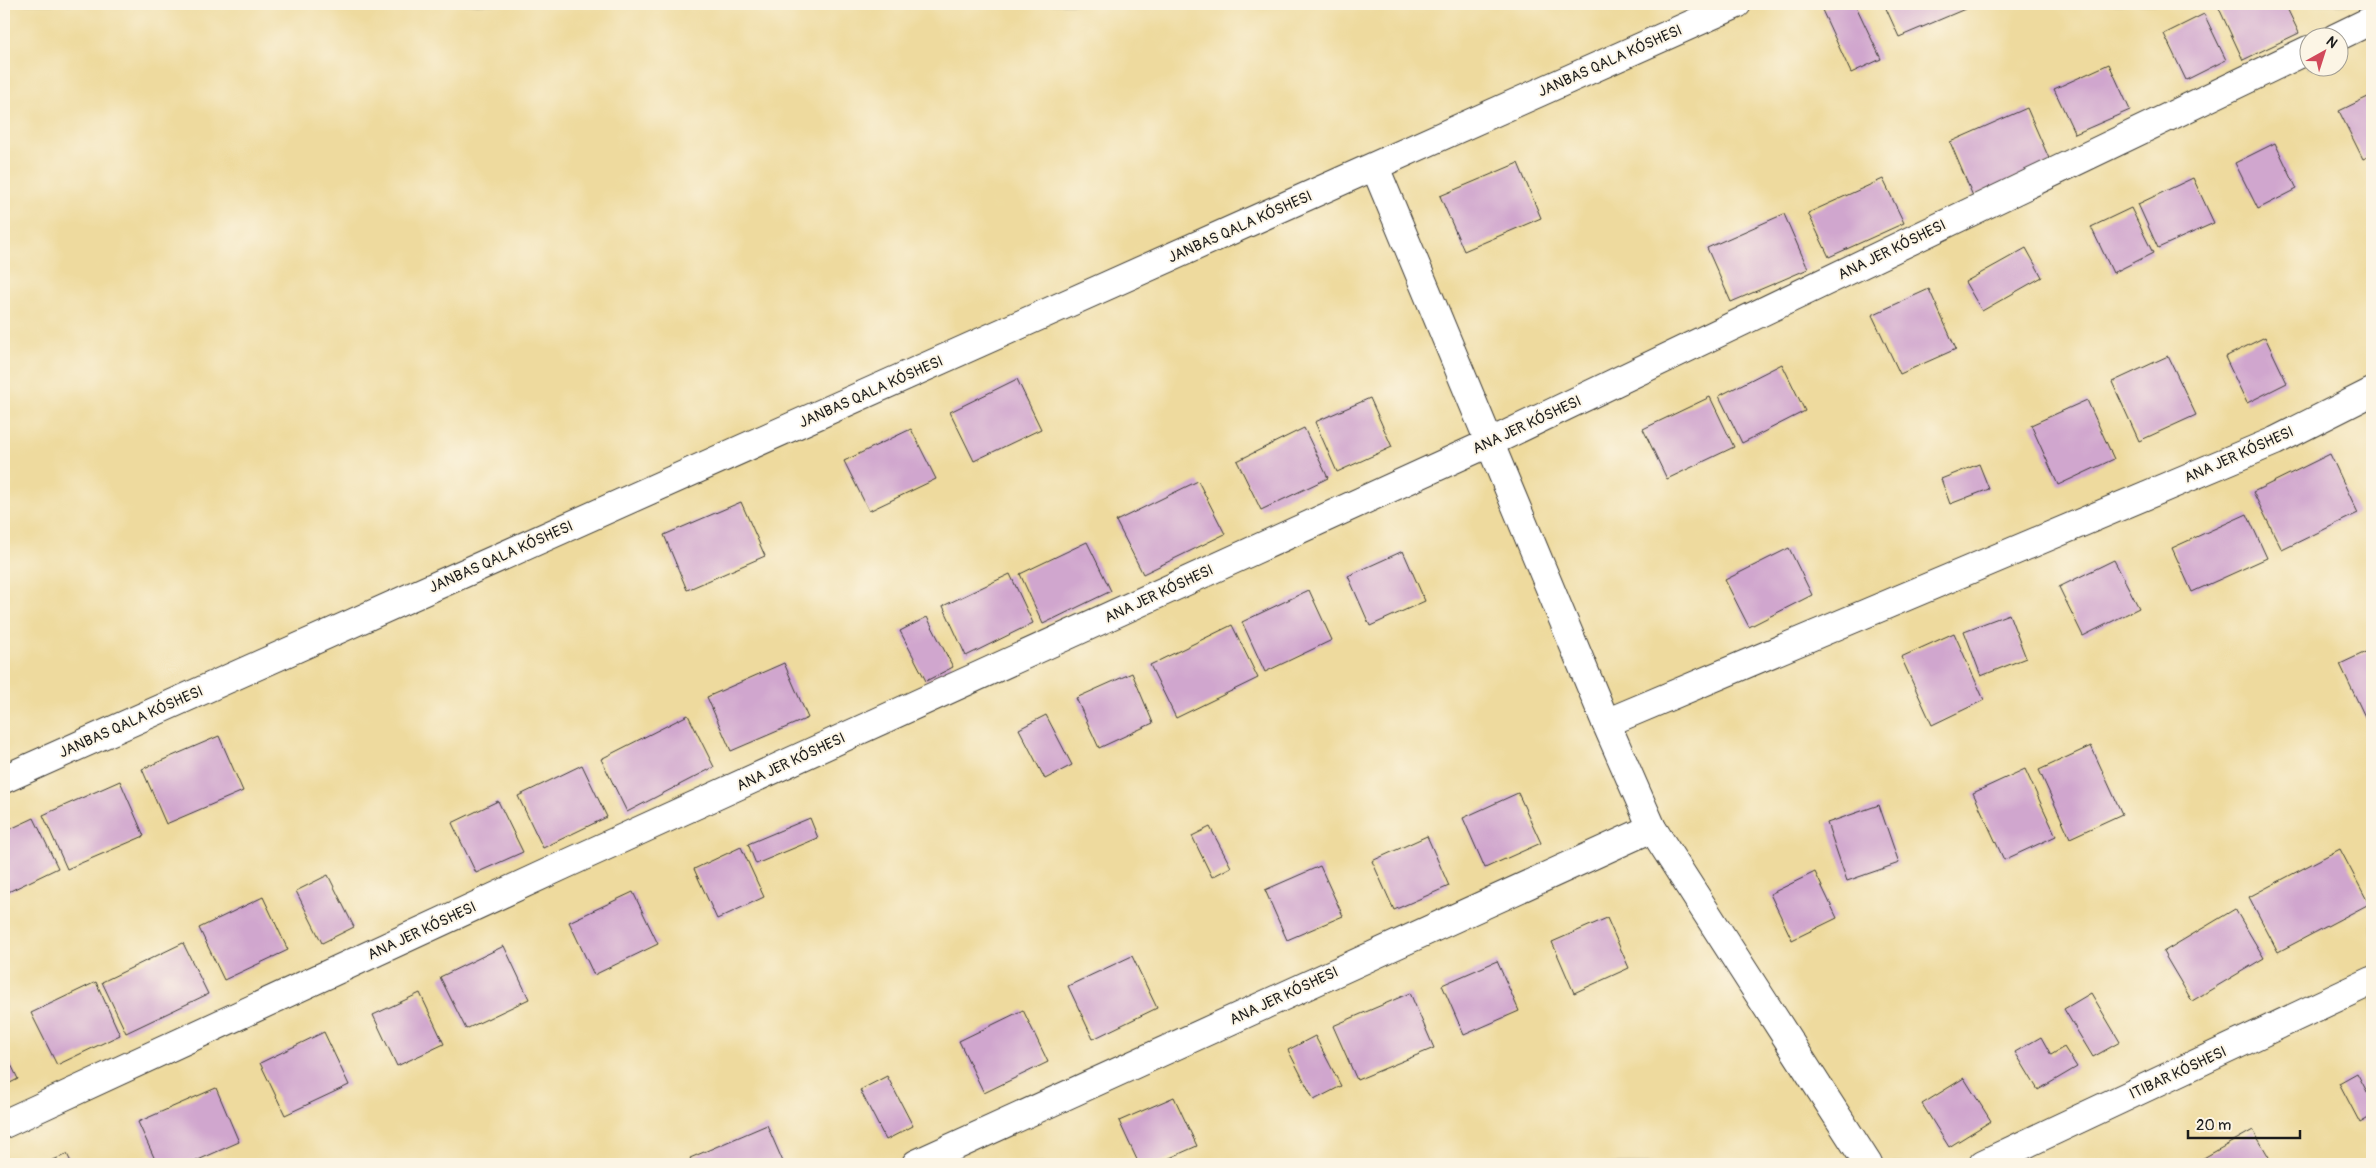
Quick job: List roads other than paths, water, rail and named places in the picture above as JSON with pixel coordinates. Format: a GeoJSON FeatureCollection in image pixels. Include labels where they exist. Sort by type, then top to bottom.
{"type":"FeatureCollection","features":[{"type":"Feature","properties":{"kind":"street","name":"JANBAS QALA KÓSHESI"},"geometry":{"type":"LineString","coordinates":[[4,779],[1737,4]]}},
{"type":"Feature","properties":{"kind":"street"},"geometry":{"type":"LineString","coordinates":[[2348,32],[2372,20]]}},
{"type":"Feature","properties":{"kind":"street","name":"ANA JER KÓSHESI"},"geometry":{"type":"LineString","coordinates":[[4,1124],[564,865],[1489,443],[2298,55]]}},
{"type":"Feature","properties":{"kind":"street"},"geometry":{"type":"LineString","coordinates":[[1376,166],[1489,443],[1652,828],[1868,1164]]}},
{"type":"Feature","properties":{"kind":"street","name":"ANA JER KÓSHESI"},"geometry":{"type":"LineString","coordinates":[[1606,723],[2275,441],[2372,392]]}},
{"type":"Feature","properties":{"kind":"street","name":"ANA JER KÓSHESI"},"geometry":{"type":"LineString","coordinates":[[916,1164],[1652,828]]}},
{"type":"Feature","properties":{"kind":"street","name":"ITIBAR KÓSHESI"},"geometry":{"type":"LineString","coordinates":[[1983,1164],[2372,981]]}}]}
